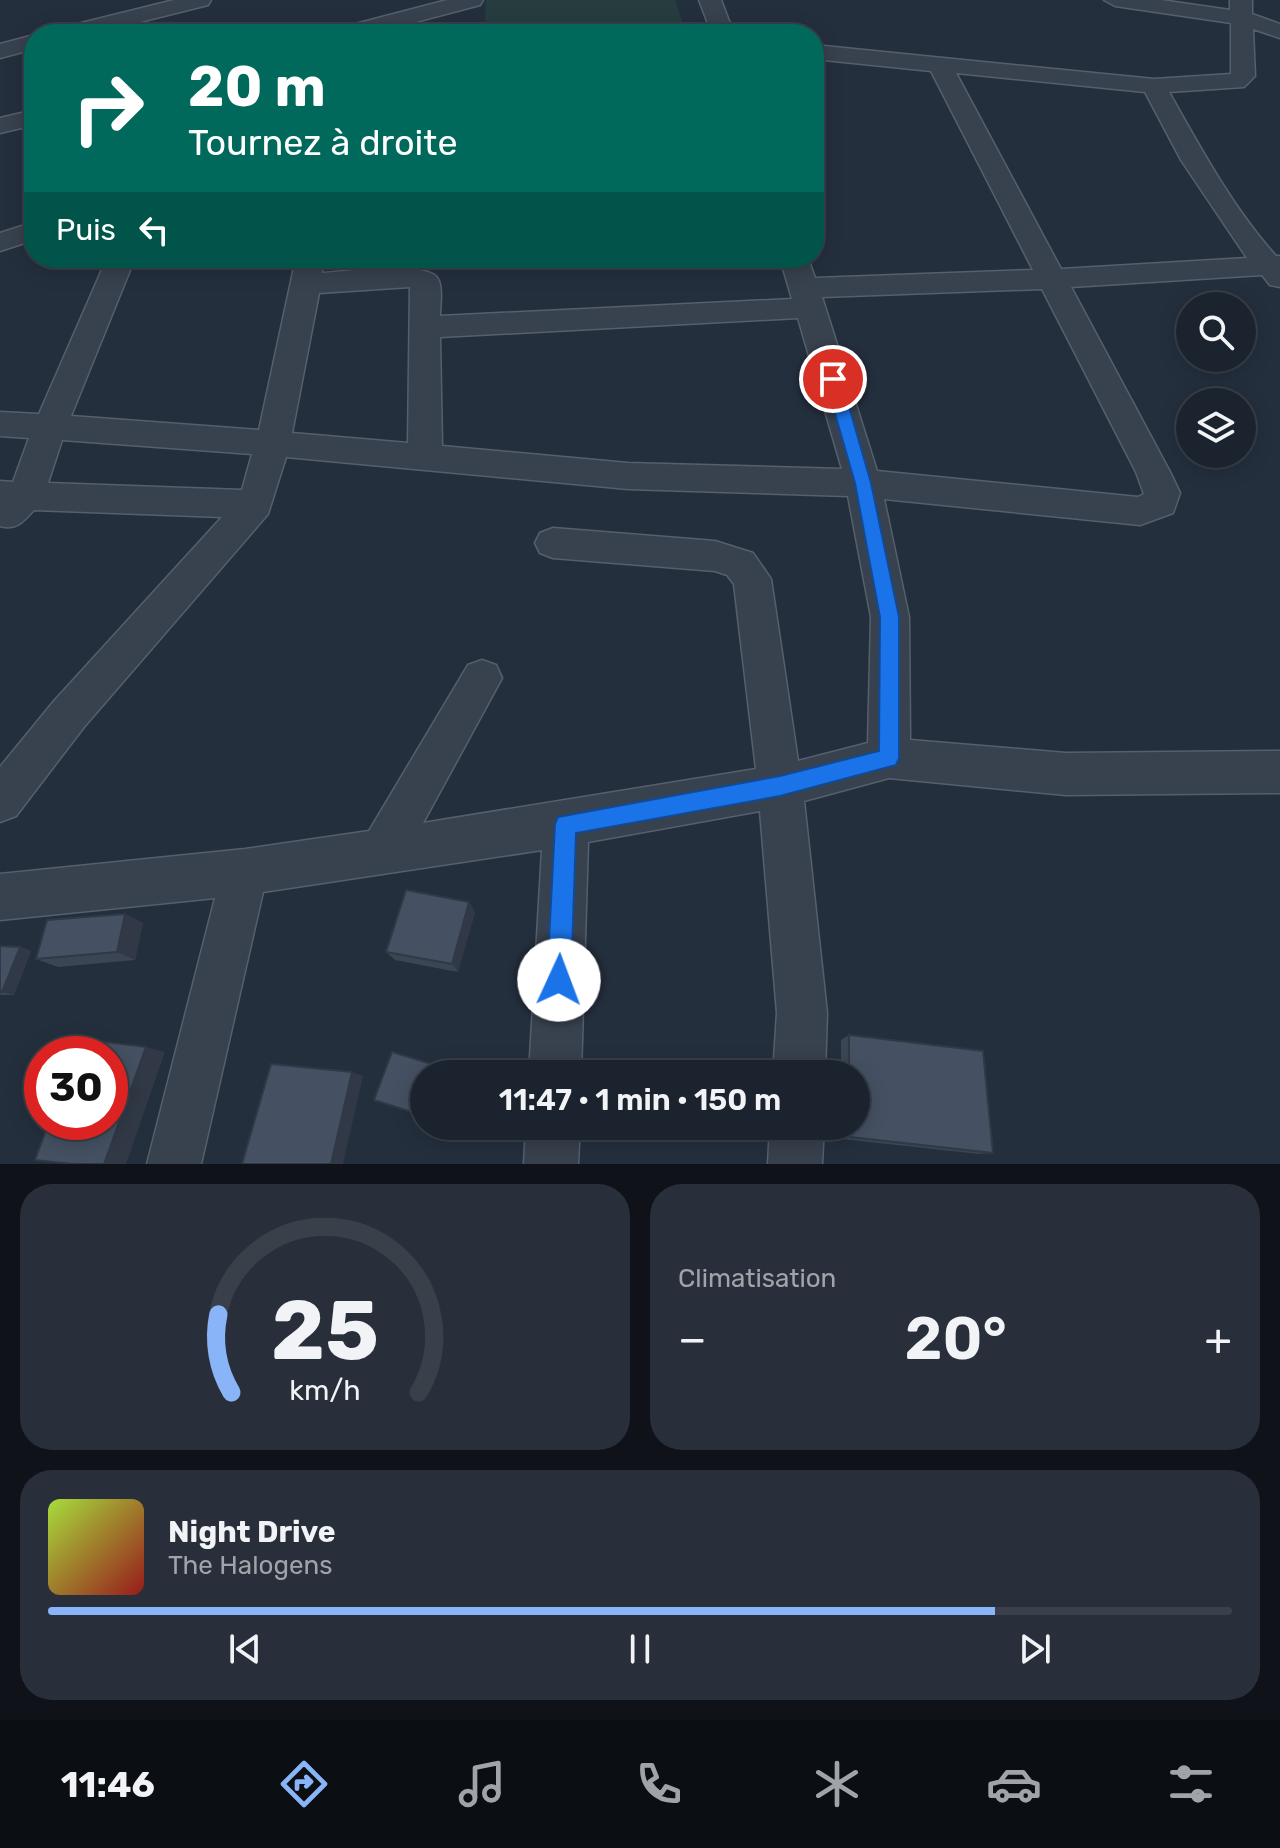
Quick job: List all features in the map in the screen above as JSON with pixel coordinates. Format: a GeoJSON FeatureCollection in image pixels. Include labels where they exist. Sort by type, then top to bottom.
{"type":"FeatureCollection","features":[{"type":"Feature","properties":{"kind":"street"},"geometry":{"type":"LineString","coordinates":[[105,24],[200,0]]}},
{"type":"Feature","properties":{"kind":"street"},"geometry":{"type":"LineString","coordinates":[[710,0],[719,24]]}},
{"type":"Feature","properties":{"kind":"street"},"geometry":{"type":"LineString","coordinates":[[1115,0],[1242,9],[1280,31]]}},
{"type":"Feature","properties":{"kind":"street"},"geometry":{"type":"LineString","coordinates":[[393,24],[472,8]]}},
{"type":"Feature","properties":{"kind":"street"},"geometry":{"type":"LineString","coordinates":[[824,53],[1154,86],[1236,82],[1243,76],[1242,9]]}},
{"type":"Feature","properties":{"kind":"street"},"geometry":{"type":"LineString","coordinates":[[0,51],[24,45]]}},
{"type":"Feature","properties":{"kind":"street"},"geometry":{"type":"LineString","coordinates":[[0,424],[274,444],[628,476],[863,483],[1140,511],[1160,503],[1162,493],[1153,472],[939,64]]}},
{"type":"Feature","properties":{"kind":"street"},"geometry":{"type":"LineString","coordinates":[[1154,86],[1194,160],[1249,243],[1277,269]]}},
{"type":"Feature","properties":{"kind":"street"},"geometry":{"type":"LineString","coordinates":[[0,126],[24,120]]}},
{"type":"Feature","properties":{"kind":"street"},"geometry":{"type":"LineString","coordinates":[[0,242],[24,234]]}},
{"type":"Feature","properties":{"kind":"street"},"geometry":{"type":"LineString","coordinates":[[0,521],[50,427],[117,268]]}},
{"type":"Feature","properties":{"kind":"street"},"geometry":{"type":"LineString","coordinates":[[425,327],[802,285],[1053,279],[1277,269]]}},
{"type":"Feature","properties":{"kind":"street"},"geometry":{"type":"LineString","coordinates":[[0,801],[69,714],[255,504],[274,444],[303,314],[308,271],[421,278],[425,281],[425,458]]}},
{"type":"Feature","properties":{"kind":"street"},"geometry":{"type":"LineString","coordinates":[[802,285],[841,403],[863,483],[890,617],[889,758]]}},
{"type":"Feature","properties":{"kind":"street"},"geometry":{"type":"LineString","coordinates":[[13,496],[255,504]]}},
{"type":"Feature","properties":{"kind":"street"},"geometry":{"type":"LineString","coordinates":[[553,543],[715,556],[740,564],[752,579],[780,786],[802,1013],[800,1060]]}},
{"type":"Feature","properties":{"kind":"street"},"geometry":{"type":"LineString","coordinates":[[382,852],[482,678]]}},
{"type":"Feature","properties":{"kind":"street"},"geometry":{"type":"LineString","coordinates":[[0,897],[245,872],[566,824],[780,786],[889,758],[1066,774],[1280,772]]}},
{"type":"Feature","properties":{"kind":"street"},"geometry":{"type":"LineString","coordinates":[[556,1060],[566,824]]}},
{"type":"Feature","properties":{"kind":"street"},"geometry":{"type":"LineString","coordinates":[[174,1164],[245,872]]}},
{"type":"Feature","properties":{"kind":"street"},"geometry":{"type":"LineString","coordinates":[[551,1164],[552,1140]]}},
{"type":"Feature","properties":{"kind":"street"},"geometry":{"type":"LineString","coordinates":[[795,1164],[796,1140]]}},
{"type":"Feature","properties":{"kind":"green space"},"geometry":{"type":"Polygon","coordinates":[[[486,0],[675,0],[683,24],[485,24],[486,0]]]}},
{"type":"Feature","properties":{"kind":"building"},"geometry":{"type":"Polygon","coordinates":[[[406,890],[469,902],[452,964],[386,952],[406,890]]]}},
{"type":"Feature","properties":{"kind":"building"},"geometry":{"type":"Polygon","coordinates":[[[125,914],[117,952],[36,959],[47,920],[125,914]]]}},
{"type":"Feature","properties":{"kind":"building"},"geometry":{"type":"Polygon","coordinates":[[[0,946],[20,947],[2,992],[0,992],[0,946]]]}},
{"type":"Feature","properties":{"kind":"building"},"geometry":{"type":"Polygon","coordinates":[[[849,1035],[983,1051],[993,1153],[870,1139],[870,1060],[849,1060],[849,1035]]]}},
{"type":"Feature","properties":{"kind":"building"},"geometry":{"type":"Polygon","coordinates":[[[128,1045],[146,1047],[128,1097],[128,1045]]]}},
{"type":"Feature","properties":{"kind":"building"},"geometry":{"type":"Polygon","coordinates":[[[392,1052],[418,1060],[410,1060],[410,1112],[374,1100],[392,1052]]]}},
{"type":"Feature","properties":{"kind":"building"},"geometry":{"type":"Polygon","coordinates":[[[271,1064],[352,1072],[331,1164],[242,1164],[271,1064]]]}},
{"type":"Feature","properties":{"kind":"building"},"geometry":{"type":"Polygon","coordinates":[[[42,1140],[113,1140],[104,1164],[35,1160],[42,1140]]]}},
{"type":"Feature","properties":{"kind":"route"},"geometry":{"type":"LineString","coordinates":[[559,980],[566,824],[780,786],[889,758],[890,617],[863,483],[833,379]]}}]}
